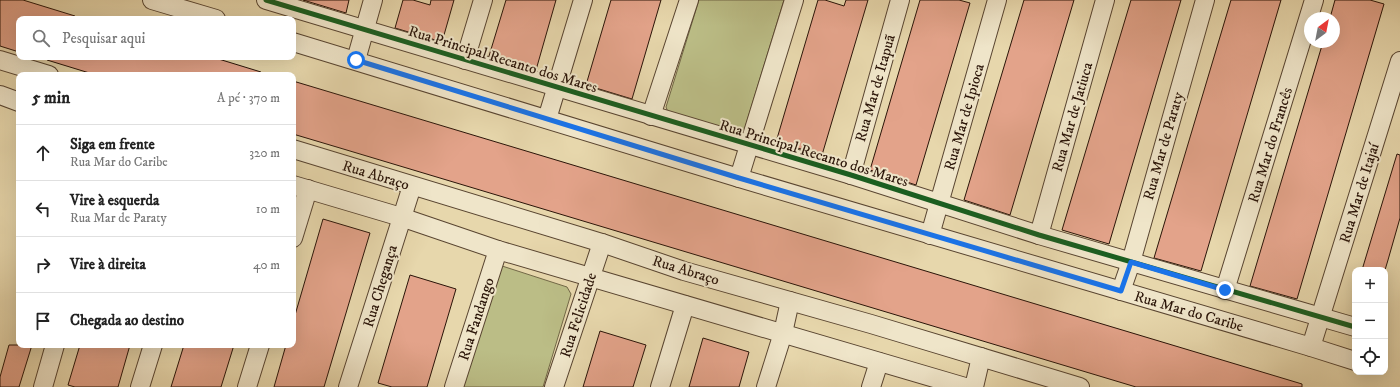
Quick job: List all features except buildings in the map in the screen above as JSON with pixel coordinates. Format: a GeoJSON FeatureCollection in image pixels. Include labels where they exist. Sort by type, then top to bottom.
{"type":"FeatureCollection","features":[{"type":"Feature","properties":{"kind":"street"},"geometry":{"type":"LineString","coordinates":[[356,60],[373,0]]}},
{"type":"Feature","properties":{"kind":"street"},"geometry":{"type":"LineString","coordinates":[[465,60],[482,0]]}},
{"type":"Feature","properties":{"kind":"street"},"geometry":{"type":"LineString","coordinates":[[547,119],[583,0]]}},
{"type":"Feature","properties":{"kind":"street"},"geometry":{"type":"LineString","coordinates":[[652,116],[689,0]]}},
{"type":"Feature","properties":{"kind":"street"},"geometry":{"type":"LineString","coordinates":[[739,178],[794,0]]}},
{"type":"Feature","properties":{"kind":"street","name":"Rua Mar de Itapuã"},"geometry":{"type":"LineString","coordinates":[[851,175],[900,0]]}},
{"type":"Feature","properties":{"kind":"street","name":"Rua Mar de Ipioca"},"geometry":{"type":"LineString","coordinates":[[930,235],[997,0]]}},
{"type":"Feature","properties":{"kind":"street","name":"Rua Mar de Jatiuca"},"geometry":{"type":"LineString","coordinates":[[1039,235],[1105,0]]}},
{"type":"Feature","properties":{"kind":"street","name":"Rua Mar de Paraty"},"geometry":{"type":"LineString","coordinates":[[1121,291],[1131,262],[1205,0]]}},
{"type":"Feature","properties":{"kind":"street","name":"Rua Mar do Francês"},"geometry":{"type":"LineString","coordinates":[[1225,290],[1314,0]]}},
{"type":"Feature","properties":{"kind":"street","name":"Rua Principal Recanto dos Mares"},"geometry":{"type":"LineString","coordinates":[[270,1],[851,175],[1039,235],[1225,290],[1352,325]]}},
{"type":"Feature","properties":{"kind":"street"},"geometry":{"type":"LineString","coordinates":[[162,2],[206,16]]}},
{"type":"Feature","properties":{"kind":"street","name":"Rua Mar do Caribe"},"geometry":{"type":"LineString","coordinates":[[296,43],[739,178],[1352,360]]}},
{"type":"Feature","properties":{"kind":"street"},"geometry":{"type":"LineString","coordinates":[[0,60],[33,72]]}},
{"type":"Feature","properties":{"kind":"street","name":"Rua Mar de Itajaí"},"geometry":{"type":"LineString","coordinates":[[1311,347],[1400,62]]}},
{"type":"Feature","properties":{"kind":"street"},"geometry":{"type":"LineString","coordinates":[[0,95],[16,101]]}},
{"type":"Feature","properties":{"kind":"street","name":"Rua Abraço"},"geometry":{"type":"LineString","coordinates":[[296,150],[602,243],[684,271],[1080,387]]}},
{"type":"Feature","properties":{"kind":"street","name":"Rua Chegança"},"geometry":{"type":"LineString","coordinates":[[348,387],[412,186]]}},
{"type":"Feature","properties":{"kind":"street"},"geometry":{"type":"LineString","coordinates":[[296,216],[300,187],[402,218],[498,250],[965,387]]}},
{"type":"Feature","properties":{"kind":"street","name":"Rua Felicidade"},"geometry":{"type":"LineString","coordinates":[[554,387],[602,243]]}},
{"type":"Feature","properties":{"kind":"street","name":"Rua Fandango"},"geometry":{"type":"LineString","coordinates":[[454,387],[498,250]]}},
{"type":"Feature","properties":{"kind":"street"},"geometry":{"type":"LineString","coordinates":[[766,387],[790,301]]}},
{"type":"Feature","properties":{"kind":"street"},"geometry":{"type":"LineString","coordinates":[[660,387],[685,305]]}},
{"type":"Feature","properties":{"kind":"street"},"geometry":{"type":"LineString","coordinates":[[43,387],[54,348]]}},
{"type":"Feature","properties":{"kind":"street"},"geometry":{"type":"LineString","coordinates":[[140,387],[152,348]]}},
{"type":"Feature","properties":{"kind":"street"},"geometry":{"type":"LineString","coordinates":[[247,387],[259,348]]}},
{"type":"Feature","properties":{"kind":"street"},"geometry":{"type":"LineString","coordinates":[[974,387],[981,357]]}},
{"type":"Feature","properties":{"kind":"street"},"geometry":{"type":"LineString","coordinates":[[871,387],[879,362]]}},
{"type":"Feature","properties":{"kind":"green space"},"geometry":{"type":"Polygon","coordinates":[[[699,0],[784,0],[743,134],[669,115],[666,107],[699,0]]]}},
{"type":"Feature","properties":{"kind":"green space"},"geometry":{"type":"Polygon","coordinates":[[[499,265],[567,287],[571,294],[543,387],[457,387],[499,265]]]}},
{"type":"Feature","properties":{"kind":"cycle path"},"geometry":{"type":"LineString","coordinates":[[266,0],[851,175],[1039,235],[1352,326]]}},
{"type":"Feature","properties":{"kind":"route"},"geometry":{"type":"LineString","coordinates":[[356,60],[739,178],[1121,291],[1131,262],[1225,290]]}}]}
